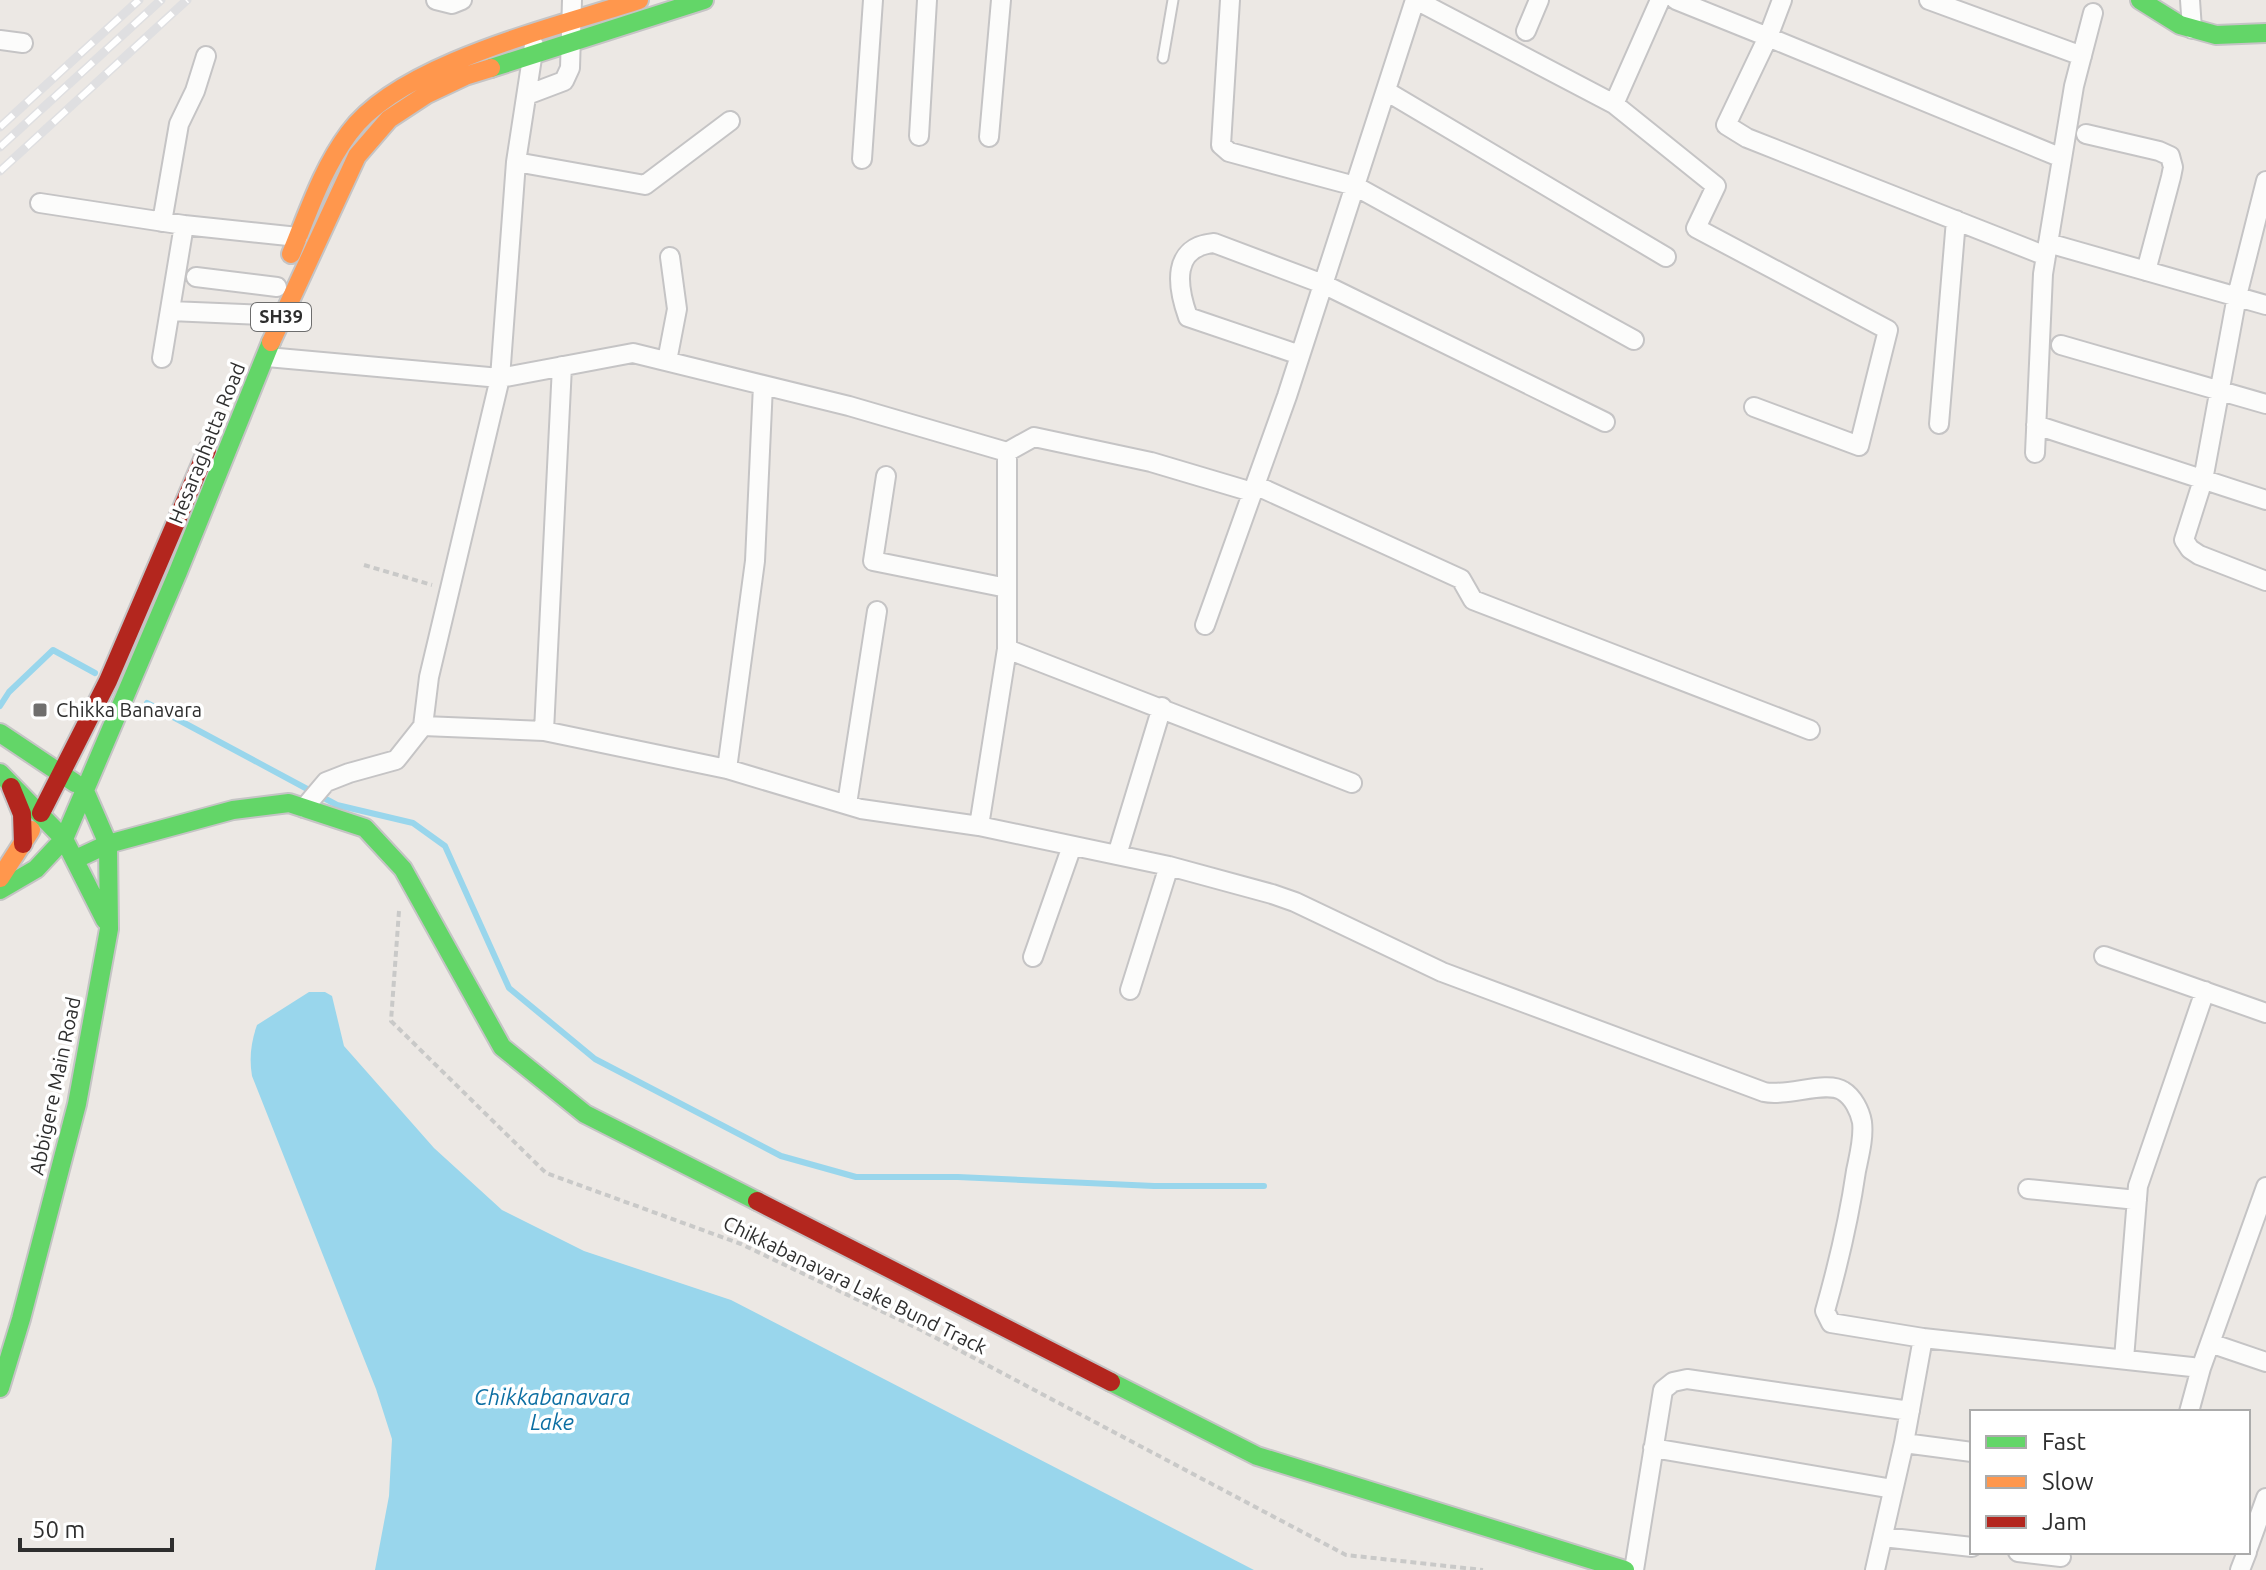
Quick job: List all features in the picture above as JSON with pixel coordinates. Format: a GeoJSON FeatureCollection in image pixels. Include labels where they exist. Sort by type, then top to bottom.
{"type":"FeatureCollection","features":[{"type":"Feature","properties":{"kind":"main road"},"geometry":{"type":"LineString","coordinates":[[0,878],[41,813],[108,681],[265,336],[265,315],[322,178],[350,131],[393,92],[428,72],[639,0]]}},
{"type":"Feature","properties":{"kind":"main road","name":"Hesaraghatta Road"},"geometry":{"type":"LineString","coordinates":[[0,890],[36,869],[64,839],[267,357],[265,336],[357,156],[389,119],[427,94],[465,76],[533,57],[704,0]]}},
{"type":"Feature","properties":{"kind":"main road"},"geometry":{"type":"LineString","coordinates":[[2140,0],[2192,29],[2216,35],[2266,33]]}},
{"type":"Feature","properties":{"kind":"main road"},"geometry":{"type":"LineString","coordinates":[[1,734],[85,791]]}},
{"type":"Feature","properties":{"kind":"main road"},"geometry":{"type":"LineString","coordinates":[[4,777],[64,839],[109,929]]}},
{"type":"Feature","properties":{"kind":"main road"},"geometry":{"type":"LineString","coordinates":[[4,777],[22,814],[23,844]]}},
{"type":"Feature","properties":{"kind":"main road","name":"Abbigere Main Road"},"geometry":{"type":"LineString","coordinates":[[0,1388],[77,1104],[109,929],[108,844],[85,791]]}},
{"type":"Feature","properties":{"kind":"main road"},"geometry":{"type":"LineString","coordinates":[[76,859],[108,844],[233,810],[289,803],[307,805],[365,828],[403,869],[502,1047],[585,1114],[1257,1456],[1625,1570]]}},
{"type":"Feature","properties":{"kind":"street"},"geometry":{"type":"LineString","coordinates":[[436,0],[452,4],[462,0]]}},
{"type":"Feature","properties":{"kind":"street"},"geometry":{"type":"LineString","coordinates":[[527,95],[564,81],[570,68],[572,0]]}},
{"type":"Feature","properties":{"kind":"street"},"geometry":{"type":"LineString","coordinates":[[862,159],[873,0]]}},
{"type":"Feature","properties":{"kind":"street"},"geometry":{"type":"LineString","coordinates":[[919,136],[927,0]]}},
{"type":"Feature","properties":{"kind":"street"},"geometry":{"type":"LineString","coordinates":[[989,137],[1001,0]]}},
{"type":"Feature","properties":{"kind":"street"},"geometry":{"type":"LineString","coordinates":[[1230,0],[1221,145],[1240,157],[1355,186],[1634,340]]}},
{"type":"Feature","properties":{"kind":"street"},"geometry":{"type":"LineString","coordinates":[[1205,625],[1300,355],[1415,0],[1614,104],[1716,186],[1696,228],[1888,330],[1859,446],[1754,407]]}},
{"type":"Feature","properties":{"kind":"street"},"geometry":{"type":"LineString","coordinates":[[1526,31],[1539,0]]}},
{"type":"Feature","properties":{"kind":"street"},"geometry":{"type":"LineString","coordinates":[[1614,104],[1660,0]]}},
{"type":"Feature","properties":{"kind":"street"},"geometry":{"type":"LineString","coordinates":[[1676,0],[2062,158]]}},
{"type":"Feature","properties":{"kind":"street"},"geometry":{"type":"LineString","coordinates":[[1782,0],[1726,125],[1747,138],[1956,220],[2047,249],[2146,271],[2266,305]]}},
{"type":"Feature","properties":{"kind":"street"},"geometry":{"type":"LineString","coordinates":[[1929,0],[2082,56]]}},
{"type":"Feature","properties":{"kind":"street"},"geometry":{"type":"LineString","coordinates":[[2190,0],[2192,29]]}},
{"type":"Feature","properties":{"kind":"street"},"geometry":{"type":"LineString","coordinates":[[2035,453],[2047,249],[2074,86],[2093,13]]}},
{"type":"Feature","properties":{"kind":"street"},"geometry":{"type":"LineString","coordinates":[[307,805],[323,786],[349,773],[396,760],[423,726],[429,677],[500,378],[516,162],[534,35]]}},
{"type":"Feature","properties":{"kind":"street"},"geometry":{"type":"LineString","coordinates":[[0,40],[23,43]]}},
{"type":"Feature","properties":{"kind":"street"},"geometry":{"type":"LineString","coordinates":[[162,222],[179,124],[195,91],[206,56]]}},
{"type":"Feature","properties":{"kind":"street"},"geometry":{"type":"LineString","coordinates":[[1386,91],[1666,257]]}},
{"type":"Feature","properties":{"kind":"street"},"geometry":{"type":"LineString","coordinates":[[516,162],[645,185],[730,121]]}},
{"type":"Feature","properties":{"kind":"street"},"geometry":{"type":"LineString","coordinates":[[2086,134],[2170,156],[2173,167],[2171,177],[2146,271]]}},
{"type":"Feature","properties":{"kind":"street"},"geometry":{"type":"LineString","coordinates":[[2266,181],[2237,296],[2203,480],[2184,540],[2199,555],[2266,581]]}},
{"type":"Feature","properties":{"kind":"street"},"geometry":{"type":"LineString","coordinates":[[40,203],[184,225],[298,237]]}},
{"type":"Feature","properties":{"kind":"street"},"geometry":{"type":"LineString","coordinates":[[1939,424],[1956,220]]}},
{"type":"Feature","properties":{"kind":"street"},"geometry":{"type":"LineString","coordinates":[[162,358],[184,225]]}},
{"type":"Feature","properties":{"kind":"street"},"geometry":{"type":"LineString","coordinates":[[1300,355],[1188,317],[1179,294],[1179,268],[1191,251],[1202,244],[1214,243],[1323,284],[1605,422]]}},
{"type":"Feature","properties":{"kind":"street"},"geometry":{"type":"LineString","coordinates":[[667,361],[677,309],[670,257]]}},
{"type":"Feature","properties":{"kind":"street"},"geometry":{"type":"LineString","coordinates":[[196,277],[277,287]]}},
{"type":"Feature","properties":{"kind":"street"},"geometry":{"type":"LineString","coordinates":[[170,311],[265,315]]}},
{"type":"Feature","properties":{"kind":"street"},"geometry":{"type":"LineString","coordinates":[[2061,345],[2266,404]]}},
{"type":"Feature","properties":{"kind":"street"},"geometry":{"type":"LineString","coordinates":[[267,357],[500,378],[633,353],[1007,452],[1034,437],[1151,462],[1254,489],[1461,579],[1473,600],[1810,730]]}},
{"type":"Feature","properties":{"kind":"street"},"geometry":{"type":"LineString","coordinates":[[544,731],[562,366]]}},
{"type":"Feature","properties":{"kind":"street"},"geometry":{"type":"LineString","coordinates":[[727,769],[755,561],[763,385]]}},
{"type":"Feature","properties":{"kind":"street"},"geometry":{"type":"LineString","coordinates":[[2036,425],[2266,500]]}},
{"type":"Feature","properties":{"kind":"street"},"geometry":{"type":"LineString","coordinates":[[979,826],[1007,649],[1007,452]]}},
{"type":"Feature","properties":{"kind":"street"},"geometry":{"type":"LineString","coordinates":[[886,476],[873,561],[1007,588]]}},
{"type":"Feature","properties":{"kind":"street"},"geometry":{"type":"LineString","coordinates":[[847,804],[877,611]]}},
{"type":"Feature","properties":{"kind":"street"},"geometry":{"type":"LineString","coordinates":[[1007,649],[1352,783]]}},
{"type":"Feature","properties":{"kind":"street"},"geometry":{"type":"LineString","coordinates":[[1117,855],[1162,707]]}},
{"type":"Feature","properties":{"kind":"street"},"geometry":{"type":"LineString","coordinates":[[423,726],[544,731],[727,769],[847,804],[979,826],[1169,866],[1295,902],[1442,972],[1764,1092],[1779,1095],[1827,1087],[1842,1090],[1856,1105],[1862,1122],[1847,1228],[1825,1311],[1831,1323],[1923,1338],[2201,1368]]}},
{"type":"Feature","properties":{"kind":"street"},"geometry":{"type":"LineString","coordinates":[[1033,957],[1072,846]]}},
{"type":"Feature","properties":{"kind":"street"},"geometry":{"type":"LineString","coordinates":[[1130,990],[1169,866]]}},
{"type":"Feature","properties":{"kind":"street"},"geometry":{"type":"LineString","coordinates":[[2104,956],[2266,1013]]}},
{"type":"Feature","properties":{"kind":"street"},"geometry":{"type":"LineString","coordinates":[[2124,1359],[2138,1186],[2205,991]]}},
{"type":"Feature","properties":{"kind":"street"},"geometry":{"type":"LineString","coordinates":[[2190,1410],[2201,1368],[2266,1187]]}},
{"type":"Feature","properties":{"kind":"street"},"geometry":{"type":"LineString","coordinates":[[2028,1189],[2137,1200]]}},
{"type":"Feature","properties":{"kind":"street"},"geometry":{"type":"LineString","coordinates":[[1875,1570],[1904,1443],[1923,1338]]}},
{"type":"Feature","properties":{"kind":"street"},"geometry":{"type":"LineString","coordinates":[[2210,1343],[2266,1362]]}},
{"type":"Feature","properties":{"kind":"street"},"geometry":{"type":"LineString","coordinates":[[1634,1570],[1663,1390],[1673,1382],[1687,1379],[1910,1411]]}},
{"type":"Feature","properties":{"kind":"street"},"geometry":{"type":"LineString","coordinates":[[1904,1443],[1970,1452]]}},
{"type":"Feature","properties":{"kind":"street"},"geometry":{"type":"LineString","coordinates":[[1653,1448],[1893,1489]]}},
{"type":"Feature","properties":{"kind":"street"},"geometry":{"type":"LineString","coordinates":[[2250,1542],[2266,1498]]}},
{"type":"Feature","properties":{"kind":"street"},"geometry":{"type":"LineString","coordinates":[[1883,1537],[1970,1547]]}},
{"type":"Feature","properties":{"kind":"street"},"geometry":{"type":"LineString","coordinates":[[2035,1554],[2061,1557]]}},
{"type":"Feature","properties":{"kind":"lane"},"geometry":{"type":"LineString","coordinates":[[1163,58],[1173,0]]}},
{"type":"Feature","properties":{"kind":"path"},"geometry":{"type":"LineString","coordinates":[[364,565],[450,590]]}},
{"type":"Feature","properties":{"kind":"path","name":"Chikkabanavara Lake Bund Track"},"geometry":{"type":"LineString","coordinates":[[403,869],[391,1021],[546,1173],[755,1250],[921,1330],[1346,1555],[1483,1570]]}},
{"type":"Feature","properties":{"kind":"water","name":"Chikkabanavara Lake"},"geometry":{"type":"Polygon","coordinates":[[[309,992],[325,992],[332,996],[344,1046],[434,1148],[502,1210],[584,1251],[731,1300],[1254,1570],[375,1570],[389,1496],[392,1439],[376,1389],[251,1069],[251,1050],[257,1025],[309,992]]]}},
{"type":"Feature","properties":{"kind":"waterway"},"geometry":{"type":"LineString","coordinates":[[0,706],[9,692],[53,650],[95,673]]}},
{"type":"Feature","properties":{"kind":"waterway"},"geometry":{"type":"LineString","coordinates":[[147,703],[337,805],[413,823],[445,846],[509,988],[595,1059],[781,1156],[856,1177],[958,1177],[1154,1186],[1264,1186]]}},
{"type":"Feature","properties":{"kind":"railway"},"geometry":{"type":"LineString","coordinates":[[0,127],[139,0]]}},
{"type":"Feature","properties":{"kind":"railway"},"geometry":{"type":"LineString","coordinates":[[0,147],[161,0]]}},
{"type":"Feature","properties":{"kind":"railway"},"geometry":{"type":"LineString","coordinates":[[0,171],[187,0]]}},
{"type":"Feature","properties":{"kind":"traffic: fast"},"geometry":{"type":"LineString","coordinates":[[491,68],[704,0]]}},
{"type":"Feature","properties":{"kind":"traffic: fast"},"geometry":{"type":"LineString","coordinates":[[2140,0],[2180,25],[2216,35],[2266,33]]}},
{"type":"Feature","properties":{"kind":"traffic: fast"},"geometry":{"type":"LineString","coordinates":[[0,773],[64,839],[178,572],[271,342]]}},
{"type":"Feature","properties":{"kind":"traffic: fast"},"geometry":{"type":"LineString","coordinates":[[0,733],[75,783]]}},
{"type":"Feature","properties":{"kind":"traffic: fast"},"geometry":{"type":"LineString","coordinates":[[0,1388],[77,1104],[109,929],[108,844],[85,791]]}},
{"type":"Feature","properties":{"kind":"traffic: fast"},"geometry":{"type":"LineString","coordinates":[[76,859],[108,844],[233,810],[289,803],[365,828],[403,869],[502,1047],[585,1114],[757,1201]]}},
{"type":"Feature","properties":{"kind":"traffic: fast"},"geometry":{"type":"LineString","coordinates":[[0,890],[36,869],[64,839],[105,920]]}},
{"type":"Feature","properties":{"kind":"traffic: fast"},"geometry":{"type":"LineString","coordinates":[[1111,1382],[1257,1456],[1625,1570]]}},
{"type":"Feature","properties":{"kind":"traffic: slow"},"geometry":{"type":"LineString","coordinates":[[291,254],[331,161],[349,133],[373,108],[404,86],[482,50],[639,0]]}},
{"type":"Feature","properties":{"kind":"traffic: slow"},"geometry":{"type":"LineString","coordinates":[[271,342],[357,156],[389,119],[427,94],[491,68]]}},
{"type":"Feature","properties":{"kind":"traffic: slow"},"geometry":{"type":"LineString","coordinates":[[0,878],[31,830]]}},
{"type":"Feature","properties":{"kind":"traffic: jam"},"geometry":{"type":"LineString","coordinates":[[41,813],[108,681],[207,450]]}},
{"type":"Feature","properties":{"kind":"traffic: jam"},"geometry":{"type":"LineString","coordinates":[[11,787],[22,814],[23,844]]}},
{"type":"Feature","properties":{"kind":"traffic: jam"},"geometry":{"type":"LineString","coordinates":[[757,1201],[1111,1382]]}},
{"type":"Feature","properties":{"kind":"place","name":"Chikka Banavara"},"geometry":{"type":"Point","coordinates":[40,710]}}]}
